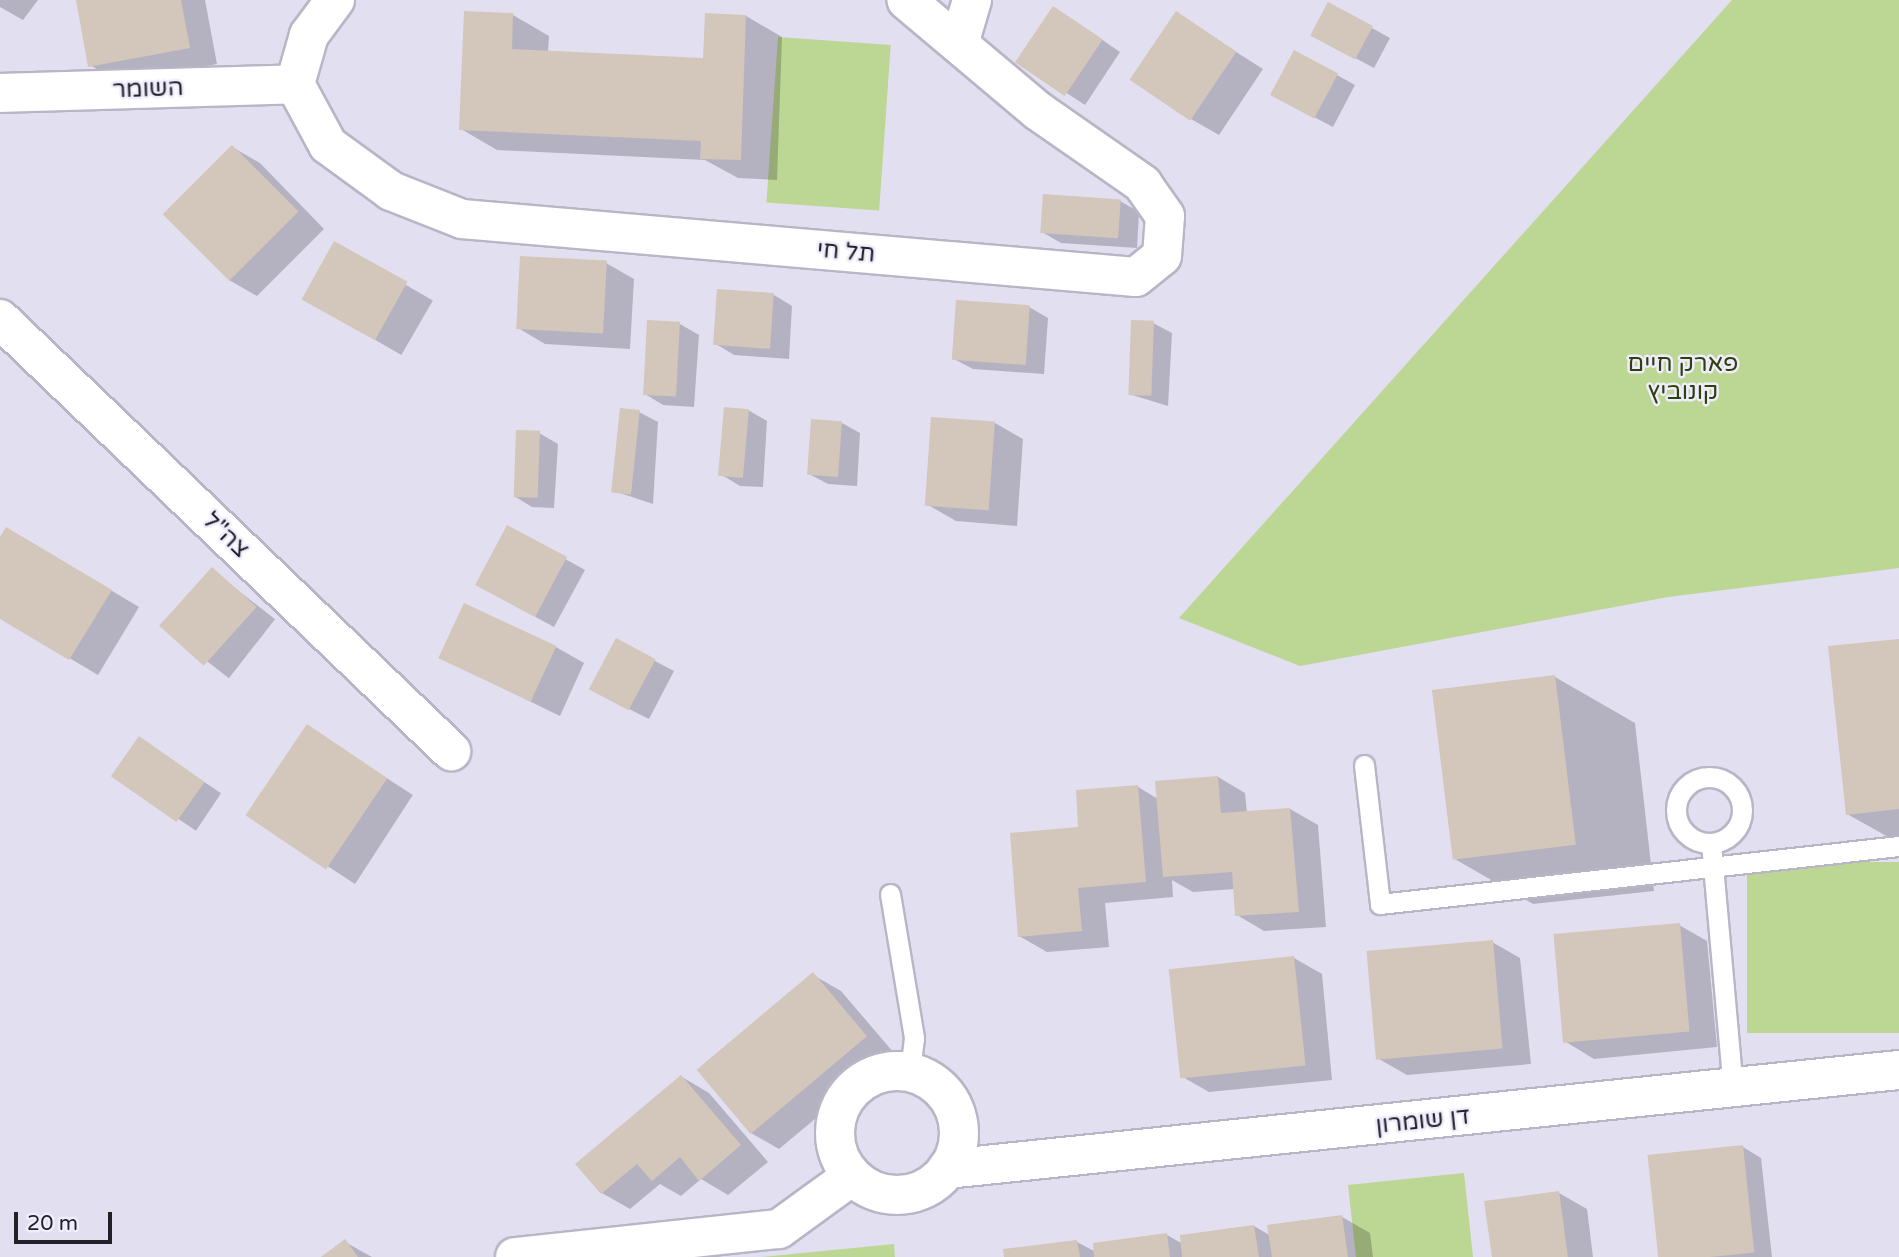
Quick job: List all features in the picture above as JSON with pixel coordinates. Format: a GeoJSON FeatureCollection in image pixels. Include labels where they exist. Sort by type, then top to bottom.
{"type":"FeatureCollection","features":[{"type":"Feature","properties":{"kind":"street"},"geometry":{"type":"LineString","coordinates":[[295,84],[309,35],[335,0]]}},
{"type":"Feature","properties":{"kind":"street","name":"תל חי"},"geometry":{"type":"LineString","coordinates":[[295,84],[328,145],[391,191],[462,219],[1136,277],[1162,256],[1166,216],[1143,184],[1038,111],[906,0]]}},
{"type":"Feature","properties":{"kind":"street"},"geometry":{"type":"LineString","coordinates":[[959,44],[972,0]]}},
{"type":"Feature","properties":{"kind":"street","name":"השומר"},"geometry":{"type":"LineString","coordinates":[[0,93],[295,84]]}},
{"type":"Feature","properties":{"kind":"street","name":"צה\"ל"},"geometry":{"type":"LineString","coordinates":[[0,319],[451,751]]}},
{"type":"Feature","properties":{"kind":"street","name":"דן שומרון"},"geometry":{"type":"LineString","coordinates":[[947,1169],[1899,1070]]}},
{"type":"Feature","properties":{"kind":"street"},"geometry":{"type":"LineString","coordinates":[[910,1072],[945,1093],[956,1111],[957,1151],[947,1169],[912,1193],[891,1195],[852,1176],[835,1139],[843,1101],[872,1075],[910,1072]]}},
{"type":"Feature","properties":{"kind":"street"},"geometry":{"type":"LineString","coordinates":[[515,1257],[779,1228],[852,1176]]}},
{"type":"Feature","properties":{"kind":"lane"},"geometry":{"type":"LineString","coordinates":[[1364,765],[1380,904],[1899,846]]}},
{"type":"Feature","properties":{"kind":"lane"},"geometry":{"type":"LineString","coordinates":[[1712,843],[1732,1088]]}},
{"type":"Feature","properties":{"kind":"lane"},"geometry":{"type":"LineString","coordinates":[[890,894],[914,1038],[910,1072]]}},
{"type":"Feature","properties":{"kind":"green space","name":"פארק חיים קונוביץ"},"geometry":{"type":"Polygon","coordinates":[[[1732,0],[1899,0],[1899,568],[1668,597],[1300,666],[1179,618],[1732,0]]]}},
{"type":"Feature","properties":{"kind":"green space"},"geometry":{"type":"Polygon","coordinates":[[[778,37],[891,45],[879,210],[766,203],[778,37]]]}},
{"type":"Feature","properties":{"kind":"green space"},"geometry":{"type":"Polygon","coordinates":[[[1747,862],[1899,862],[1899,1033],[1747,1033],[1747,862]]]}},
{"type":"Feature","properties":{"kind":"green space"},"geometry":{"type":"Polygon","coordinates":[[[1464,1173],[1473,1257],[1356,1257],[1348,1185],[1464,1173]]]}},
{"type":"Feature","properties":{"kind":"green space"},"geometry":{"type":"Polygon","coordinates":[[[894,1244],[895,1257],[761,1257],[894,1244]]]}},
{"type":"Feature","properties":{"kind":"building"},"geometry":{"type":"Polygon","coordinates":[[[76,0],[181,0],[190,48],[88,67],[76,0]]]}},
{"type":"Feature","properties":{"kind":"building"},"geometry":{"type":"Polygon","coordinates":[[[1328,2],[1373,26],[1355,59],[1310,36],[1328,2]]]}},
{"type":"Feature","properties":{"kind":"building"},"geometry":{"type":"Polygon","coordinates":[[[1053,6],[1103,40],[1065,96],[1015,62],[1053,6]]]}},
{"type":"Feature","properties":{"kind":"building"},"geometry":{"type":"Polygon","coordinates":[[[464,11],[513,13],[512,49],[703,58],[705,13],[746,15],[741,160],[700,159],[701,141],[459,130],[464,11]]]}},
{"type":"Feature","properties":{"kind":"building"},"geometry":{"type":"Polygon","coordinates":[[[1176,11],[1237,52],[1190,121],[1130,80],[1176,11]]]}},
{"type":"Feature","properties":{"kind":"building"},"geometry":{"type":"Polygon","coordinates":[[[1294,50],[1338,73],[1314,119],[1270,95],[1294,50]]]}},
{"type":"Feature","properties":{"kind":"building"},"geometry":{"type":"Polygon","coordinates":[[[232,145],[298,211],[229,281],[163,214],[232,145]]]}},
{"type":"Feature","properties":{"kind":"building"},"geometry":{"type":"Polygon","coordinates":[[[1043,194],[1121,199],[1118,238],[1040,233],[1043,194]]]}},
{"type":"Feature","properties":{"kind":"building"},"geometry":{"type":"Polygon","coordinates":[[[334,241],[407,282],[375,340],[302,300],[334,241]]]}},
{"type":"Feature","properties":{"kind":"building"},"geometry":{"type":"Polygon","coordinates":[[[520,256],[607,261],[603,333],[516,329],[520,256]]]}},
{"type":"Feature","properties":{"kind":"building"},"geometry":{"type":"Polygon","coordinates":[[[717,289],[774,293],[770,349],[713,345],[717,289]]]}},
{"type":"Feature","properties":{"kind":"building"},"geometry":{"type":"Polygon","coordinates":[[[956,300],[1030,305],[1026,365],[952,360],[956,300]]]}},
{"type":"Feature","properties":{"kind":"building"},"geometry":{"type":"Polygon","coordinates":[[[647,320],[680,322],[676,397],[643,395],[647,320]]]}},
{"type":"Feature","properties":{"kind":"building"},"geometry":{"type":"Polygon","coordinates":[[[1131,320],[1154,321],[1151,396],[1128,395],[1131,320]]]}},
{"type":"Feature","properties":{"kind":"building"},"geometry":{"type":"Polygon","coordinates":[[[724,407],[749,409],[743,478],[718,476],[724,407]]]}},
{"type":"Feature","properties":{"kind":"building"},"geometry":{"type":"Polygon","coordinates":[[[620,408],[640,410],[631,495],[611,493],[620,408]]]}},
{"type":"Feature","properties":{"kind":"building"},"geometry":{"type":"Polygon","coordinates":[[[931,417],[995,421],[989,510],[925,506],[931,417]]]}},
{"type":"Feature","properties":{"kind":"building"},"geometry":{"type":"Polygon","coordinates":[[[811,419],[842,421],[838,477],[807,475],[811,419]]]}},
{"type":"Feature","properties":{"kind":"building"},"geometry":{"type":"Polygon","coordinates":[[[516,430],[540,431],[538,498],[514,497],[516,430]]]}},
{"type":"Feature","properties":{"kind":"building"},"geometry":{"type":"Polygon","coordinates":[[[507,525],[567,557],[535,617],[475,585],[507,525]]]}},
{"type":"Feature","properties":{"kind":"building"},"geometry":{"type":"Polygon","coordinates":[[[6,527],[112,590],[69,660],[0,619],[0,537],[6,527]]]}},
{"type":"Feature","properties":{"kind":"building"},"geometry":{"type":"Polygon","coordinates":[[[212,567],[257,607],[204,666],[159,626],[212,567]]]}},
{"type":"Feature","properties":{"kind":"building"},"geometry":{"type":"Polygon","coordinates":[[[464,603],[556,646],[531,701],[438,658],[464,603]]]}},
{"type":"Feature","properties":{"kind":"building"},"geometry":{"type":"Polygon","coordinates":[[[616,638],[656,659],[629,710],[589,689],[616,638]]]}},
{"type":"Feature","properties":{"kind":"building"},"geometry":{"type":"Polygon","coordinates":[[[1899,639],[1899,809],[1846,815],[1828,646],[1899,639]]]}},
{"type":"Feature","properties":{"kind":"building"},"geometry":{"type":"Polygon","coordinates":[[[1555,675],[1576,845],[1453,860],[1432,690],[1555,675]]]}},
{"type":"Feature","properties":{"kind":"building"},"geometry":{"type":"Polygon","coordinates":[[[307,724],[387,778],[326,869],[245,815],[307,724]]]}},
{"type":"Feature","properties":{"kind":"building"},"geometry":{"type":"Polygon","coordinates":[[[139,736],[205,782],[176,822],[111,776],[139,736]]]}},
{"type":"Feature","properties":{"kind":"building"},"geometry":{"type":"Polygon","coordinates":[[[1218,776],[1221,813],[1290,808],[1299,912],[1235,916],[1232,872],[1163,877],[1155,781],[1218,776]]]}},
{"type":"Feature","properties":{"kind":"building"},"geometry":{"type":"Polygon","coordinates":[[[1138,785],[1146,882],[1078,888],[1082,931],[1018,937],[1010,833],[1078,827],[1076,790],[1138,785]]]}},
{"type":"Feature","properties":{"kind":"building"},"geometry":{"type":"Polygon","coordinates":[[[1680,923],[1689,1032],[1563,1043],[1553,934],[1680,923]]]}},
{"type":"Feature","properties":{"kind":"building"},"geometry":{"type":"Polygon","coordinates":[[[1493,940],[1502,1049],[1376,1060],[1366,951],[1493,940]]]}},
{"type":"Feature","properties":{"kind":"building"},"geometry":{"type":"Polygon","coordinates":[[[1294,956],[1305,1065],[1180,1079],[1169,969],[1294,956]]]}},
{"type":"Feature","properties":{"kind":"building"},"geometry":{"type":"Polygon","coordinates":[[[813,972],[867,1036],[751,1134],[697,1070],[813,972]]]}},
{"type":"Feature","properties":{"kind":"building"},"geometry":{"type":"Polygon","coordinates":[[[681,1075],[741,1145],[699,1181],[680,1157],[652,1181],[637,1164],[601,1194],[575,1164],[681,1075]]]}},
{"type":"Feature","properties":{"kind":"building"},"geometry":{"type":"Polygon","coordinates":[[[1743,1145],[1754,1252],[1711,1257],[1658,1257],[1648,1155],[1743,1145]]]}},
{"type":"Feature","properties":{"kind":"building"},"geometry":{"type":"Polygon","coordinates":[[[1559,1191],[1568,1257],[1492,1257],[1484,1201],[1559,1191]]]}},
{"type":"Feature","properties":{"kind":"building"},"geometry":{"type":"Polygon","coordinates":[[[1342,1215],[1348,1257],[1272,1257],[1267,1225],[1342,1215]]]}},
{"type":"Feature","properties":{"kind":"building"},"geometry":{"type":"Polygon","coordinates":[[[1254,1225],[1259,1257],[1182,1257],[1180,1235],[1254,1225]]]}},
{"type":"Feature","properties":{"kind":"building"},"geometry":{"type":"Polygon","coordinates":[[[1167,1233],[1170,1257],[1094,1257],[1093,1243],[1167,1233]]]}},
{"type":"Feature","properties":{"kind":"building"},"geometry":{"type":"Polygon","coordinates":[[[345,1239],[358,1257],[321,1257],[345,1239]]]}},
{"type":"Feature","properties":{"kind":"building"},"geometry":{"type":"Polygon","coordinates":[[[1077,1240],[1080,1257],[1004,1257],[1003,1249],[1077,1240]]]}}]}
